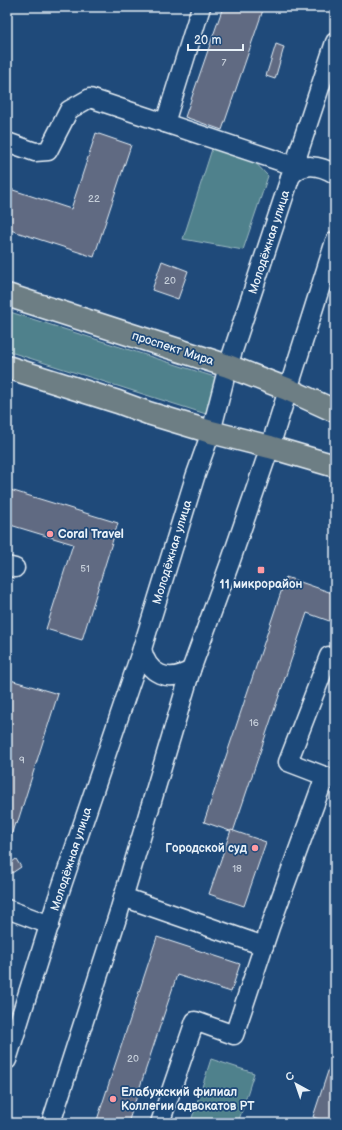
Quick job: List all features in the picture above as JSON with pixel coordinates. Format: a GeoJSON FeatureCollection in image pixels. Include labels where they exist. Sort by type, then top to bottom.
{"type":"FeatureCollection","features":[{"type":"Feature","properties":{"kind":"main road","name":"проспект Мира"},"geometry":{"type":"LineString","coordinates":[[7,295],[228,366],[287,389],[335,411]]}},
{"type":"Feature","properties":{"kind":"main road"},"geometry":{"type":"LineString","coordinates":[[7,367],[148,413],[335,466]]}},
{"type":"Feature","properties":{"kind":"street"},"geometry":{"type":"LineString","coordinates":[[165,123],[201,7]]}},
{"type":"Feature","properties":{"kind":"street","name":"Молодёжная улица"},"geometry":{"type":"LineString","coordinates":[[7,1060],[58,897],[142,649],[211,432],[228,366],[335,42]]}},
{"type":"Feature","properties":{"kind":"street"},"geometry":{"type":"LineString","coordinates":[[7,142],[35,152],[48,151],[69,110],[90,98],[165,123],[292,172],[306,166],[327,169],[335,174]]}},
{"type":"Feature","properties":{"kind":"street"},"geometry":{"type":"LineString","coordinates":[[51,1123],[123,897],[191,670],[232,560],[270,447],[287,389],[335,241]]}},
{"type":"Feature","properties":{"kind":"street"},"geometry":{"type":"LineString","coordinates":[[142,649],[144,659],[149,666],[164,676],[174,677],[183,675],[191,670]]}},
{"type":"Feature","properties":{"kind":"street"},"geometry":{"type":"LineString","coordinates":[[160,1123],[195,1021],[234,1035],[264,946],[330,778],[288,762],[329,656],[335,658]]}},
{"type":"Feature","properties":{"kind":"street"},"geometry":{"type":"LineString","coordinates":[[123,897],[264,946]]}},
{"type":"Feature","properties":{"kind":"street"},"geometry":{"type":"LineString","coordinates":[[7,909],[50,924]]}},
{"type":"Feature","properties":{"kind":"green space"},"geometry":{"type":"Polygon","coordinates":[[[212,149],[249,156],[268,176],[243,250],[183,239],[212,149]]]}},
{"type":"Feature","properties":{"kind":"green space"},"geometry":{"type":"Polygon","coordinates":[[[7,311],[218,378],[206,414],[7,351],[7,311]]]}},
{"type":"Feature","properties":{"kind":"green space"},"geometry":{"type":"Polygon","coordinates":[[[211,1059],[254,1073],[238,1123],[199,1123],[191,1121],[211,1059]]]}},
{"type":"Feature","properties":{"kind":"building"},"geometry":{"type":"Polygon","coordinates":[[[223,7],[264,7],[222,130],[185,117],[223,7]]]}},
{"type":"Feature","properties":{"kind":"building"},"geometry":{"type":"Polygon","coordinates":[[[276,44],[284,47],[275,79],[266,76],[276,44]]]}},
{"type":"Feature","properties":{"kind":"building"},"geometry":{"type":"Polygon","coordinates":[[[96,133],[131,145],[94,257],[7,229],[7,188],[71,209],[96,133]]]}},
{"type":"Feature","properties":{"kind":"building"},"geometry":{"type":"Polygon","coordinates":[[[162,261],[188,271],[178,299],[152,290],[162,261]]]}},
{"type":"Feature","properties":{"kind":"building"},"geometry":{"type":"Polygon","coordinates":[[[7,489],[118,523],[82,640],[46,629],[73,544],[7,524],[7,489]]]}},
{"type":"Feature","properties":{"kind":"building"},"geometry":{"type":"Polygon","coordinates":[[[286,577],[335,594],[335,623],[307,613],[233,832],[204,822],[286,577]]]}},
{"type":"Feature","properties":{"kind":"building"},"geometry":{"type":"Polygon","coordinates":[[[7,679],[58,694],[17,824],[15,823],[7,848],[7,679]]]}},
{"type":"Feature","properties":{"kind":"building"},"geometry":{"type":"Polygon","coordinates":[[[231,830],[266,842],[244,906],[209,894],[231,830]]]}},
{"type":"Feature","properties":{"kind":"building"},"geometry":{"type":"Polygon","coordinates":[[[16,859],[21,867],[12,873],[7,866],[16,859]]]}},
{"type":"Feature","properties":{"kind":"building"},"geometry":{"type":"Polygon","coordinates":[[[157,937],[240,964],[231,992],[177,975],[128,1123],[96,1123],[157,937]]]}},
{"type":"Feature","properties":{"kind":"building"},"geometry":{"type":"Polygon","coordinates":[[[335,1050],[335,1123],[330,1123],[313,1117],[335,1050]]]}},
{"type":"Feature","properties":{"kind":"place","name":"Coral Travel"},"geometry":{"type":"Point","coordinates":[50,534]}},
{"type":"Feature","properties":{"kind":"place","name":"11 микрорайон"},"geometry":{"type":"Point","coordinates":[261,570]}},
{"type":"Feature","properties":{"kind":"place","name":"Городской суд"},"geometry":{"type":"Point","coordinates":[255,848]}},
{"type":"Feature","properties":{"kind":"place","name":"Елабужский филиал Коллегии адвокатов РТ"},"geometry":{"type":"Point","coordinates":[113,1099]}}]}
